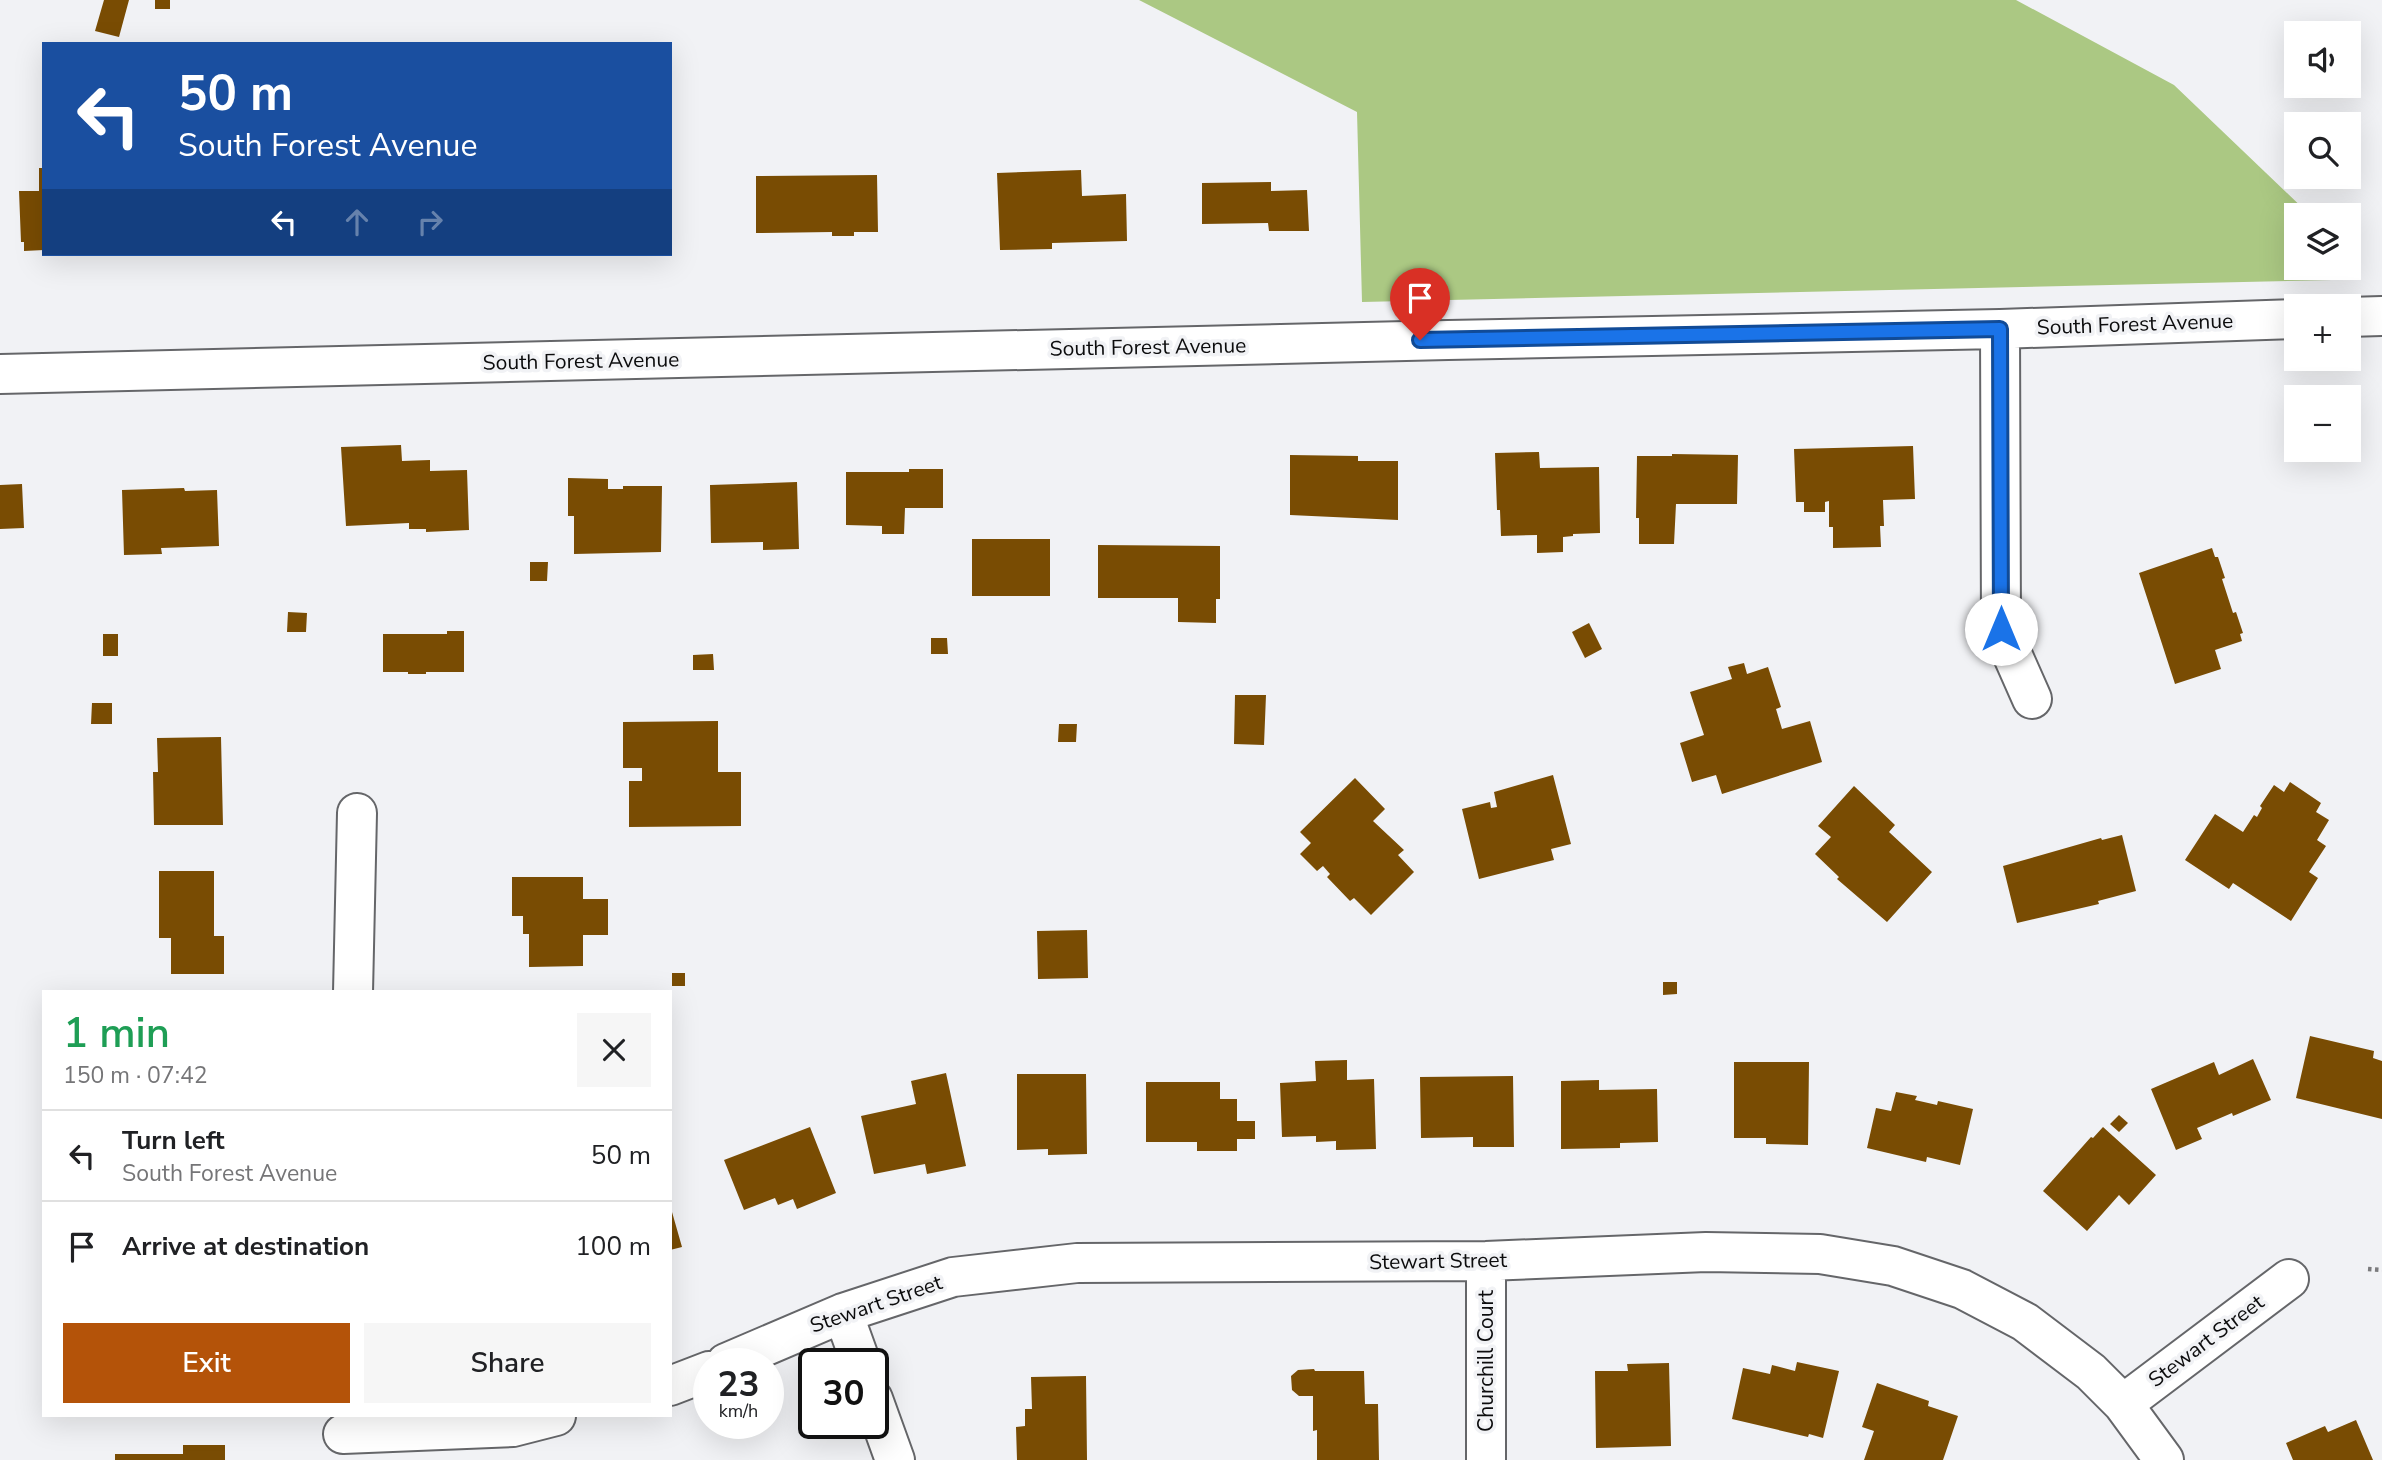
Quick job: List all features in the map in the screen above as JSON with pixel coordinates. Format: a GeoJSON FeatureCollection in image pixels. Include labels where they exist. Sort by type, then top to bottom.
{"type":"FeatureCollection","features":[{"type":"Feature","properties":{"kind":"street"},"geometry":{"type":"LineString","coordinates":[[2361,317],[2382,316]]}},
{"type":"Feature","properties":{"kind":"street","name":"South Forest Avenue"},"geometry":{"type":"LineString","coordinates":[[0,374],[1462,339],[2000,329],[2284,319]]}},
{"type":"Feature","properties":{"kind":"street"},"geometry":{"type":"LineString","coordinates":[[2000,329],[2001,629],[2032,699]]}},
{"type":"Feature","properties":{"kind":"street"},"geometry":{"type":"LineString","coordinates":[[353,990],[357,813]]}},
{"type":"Feature","properties":{"kind":"street","name":"Stewart Street"},"geometry":{"type":"LineString","coordinates":[[761,1348],[843,1313],[953,1277],[1077,1263],[1486,1261],[1706,1252],[1820,1254],[1893,1266],[1962,1289],[2025,1322],[2084,1365],[2123,1404],[2164,1460]]}},
{"type":"Feature","properties":{"kind":"street","name":"Churchill Court"},"geometry":{"type":"LineString","coordinates":[[1486,1261],[1486,1460]]}},
{"type":"Feature","properties":{"kind":"street","name":"Stewart Street"},"geometry":{"type":"LineString","coordinates":[[2123,1404],[2289,1279]]}},
{"type":"Feature","properties":{"kind":"street"},"geometry":{"type":"LineString","coordinates":[[843,1313],[855,1348]]}},
{"type":"Feature","properties":{"kind":"street"},"geometry":{"type":"LineString","coordinates":[[672,1385],[693,1377]]}},
{"type":"Feature","properties":{"kind":"street"},"geometry":{"type":"LineString","coordinates":[[343,1437],[513,1427],[552,1417]]}},
{"type":"Feature","properties":{"kind":"street"},"geometry":{"type":"LineString","coordinates":[[887,1439],[895,1460]]}},
{"type":"Feature","properties":{"kind":"path"},"geometry":{"type":"LineString","coordinates":[[2368,1269],[2382,1270]]}},
{"type":"Feature","properties":{"kind":"green space"},"geometry":{"type":"Polygon","coordinates":[[[1139,0],[2016,0],[2174,85],[2297,203],[2284,203],[2284,280],[2332,280],[1362,302],[1357,112],[1139,0]]]}},
{"type":"Feature","properties":{"kind":"building"},"geometry":{"type":"Polygon","coordinates":[[[104,0],[129,0],[119,37],[95,31],[104,0]]]}},
{"type":"Feature","properties":{"kind":"building"},"geometry":{"type":"Polygon","coordinates":[[[155,0],[170,0],[170,9],[155,9],[155,0]]]}},
{"type":"Feature","properties":{"kind":"building"},"geometry":{"type":"Polygon","coordinates":[[[39,168],[42,168],[42,250],[24,251],[24,242],[21,242],[19,191],[39,191],[39,168]]]}},
{"type":"Feature","properties":{"kind":"building"},"geometry":{"type":"Polygon","coordinates":[[[1081,170],[1082,196],[1126,194],[1127,241],[1052,243],[1052,249],[1000,250],[997,173],[1081,170]]]}},
{"type":"Feature","properties":{"kind":"building"},"geometry":{"type":"Polygon","coordinates":[[[877,175],[878,232],[854,232],[854,236],[832,236],[832,232],[756,233],[756,176],[877,175]]]}},
{"type":"Feature","properties":{"kind":"building"},"geometry":{"type":"Polygon","coordinates":[[[1271,182],[1271,191],[1307,190],[1309,231],[1269,231],[1268,223],[1202,224],[1202,183],[1271,182]]]}},
{"type":"Feature","properties":{"kind":"building"},"geometry":{"type":"Polygon","coordinates":[[[401,445],[402,461],[430,460],[430,471],[467,470],[469,530],[426,532],[426,529],[409,529],[409,523],[346,526],[341,447],[401,445]]]}},
{"type":"Feature","properties":{"kind":"building"},"geometry":{"type":"Polygon","coordinates":[[[1913,446],[1915,499],[1883,500],[1884,526],[1880,526],[1881,547],[1833,548],[1833,527],[1829,527],[1829,501],[1825,502],[1825,512],[1804,512],[1804,502],[1796,502],[1794,449],[1913,446]]]}},
{"type":"Feature","properties":{"kind":"building"},"geometry":{"type":"Polygon","coordinates":[[[1539,452],[1540,468],[1599,467],[1600,533],[1563,537],[1563,552],[1537,553],[1537,535],[1501,536],[1500,510],[1497,510],[1495,453],[1539,452]]]}},
{"type":"Feature","properties":{"kind":"building"},"geometry":{"type":"Polygon","coordinates":[[[1290,455],[1358,456],[1358,461],[1398,461],[1398,520],[1290,515],[1290,455]]]}},
{"type":"Feature","properties":{"kind":"building"},"geometry":{"type":"Polygon","coordinates":[[[1738,455],[1737,504],[1676,504],[1674,544],[1639,544],[1639,518],[1636,518],[1637,456],[1738,455]]]}},
{"type":"Feature","properties":{"kind":"building"},"geometry":{"type":"Polygon","coordinates":[[[909,469],[943,469],[943,508],[905,508],[904,534],[882,534],[882,526],[846,525],[846,472],[909,472],[909,469]]]}},
{"type":"Feature","properties":{"kind":"building"},"geometry":{"type":"Polygon","coordinates":[[[568,478],[608,479],[608,489],[623,489],[623,486],[662,486],[661,552],[574,554],[574,516],[568,516],[568,478]]]}},
{"type":"Feature","properties":{"kind":"building"},"geometry":{"type":"Polygon","coordinates":[[[797,482],[799,549],[763,550],[763,542],[711,543],[710,485],[797,482]]]}},
{"type":"Feature","properties":{"kind":"building"},"geometry":{"type":"Polygon","coordinates":[[[22,484],[24,528],[0,529],[0,485],[22,484]]]}},
{"type":"Feature","properties":{"kind":"building"},"geometry":{"type":"Polygon","coordinates":[[[184,488],[185,491],[217,490],[219,546],[161,548],[162,554],[124,555],[122,490],[184,488]]]}},
{"type":"Feature","properties":{"kind":"building"},"geometry":{"type":"Polygon","coordinates":[[[972,539],[1050,539],[1050,596],[972,596],[972,539]]]}},
{"type":"Feature","properties":{"kind":"building"},"geometry":{"type":"Polygon","coordinates":[[[1098,545],[1220,546],[1220,599],[1216,599],[1216,623],[1178,622],[1178,598],[1098,598],[1098,545]]]}},
{"type":"Feature","properties":{"kind":"building"},"geometry":{"type":"Polygon","coordinates":[[[2212,548],[2215,557],[2218,557],[2233,613],[2236,612],[2243,633],[2240,634],[2242,641],[2215,650],[2221,669],[2175,684],[2139,573],[2212,548]]]}},
{"type":"Feature","properties":{"kind":"building"},"geometry":{"type":"Polygon","coordinates":[[[530,562],[548,562],[547,581],[530,581],[530,562]]]}},
{"type":"Feature","properties":{"kind":"building"},"geometry":{"type":"Polygon","coordinates":[[[288,612],[307,613],[306,632],[287,632],[288,612]]]}},
{"type":"Feature","properties":{"kind":"building"},"geometry":{"type":"Polygon","coordinates":[[[1589,623],[1602,649],[1585,658],[1572,632],[1589,623]]]}},
{"type":"Feature","properties":{"kind":"building"},"geometry":{"type":"Polygon","coordinates":[[[447,631],[464,631],[464,672],[383,672],[383,634],[447,634],[447,631]]]}},
{"type":"Feature","properties":{"kind":"building"},"geometry":{"type":"Polygon","coordinates":[[[103,634],[118,634],[118,656],[103,656],[103,634]]]}},
{"type":"Feature","properties":{"kind":"building"},"geometry":{"type":"Polygon","coordinates":[[[931,638],[947,638],[948,654],[931,654],[931,638]]]}},
{"type":"Feature","properties":{"kind":"building"},"geometry":{"type":"Polygon","coordinates":[[[713,654],[714,670],[693,670],[693,655],[713,654]]]}},
{"type":"Feature","properties":{"kind":"building"},"geometry":{"type":"Polygon","coordinates":[[[1744,663],[1747,674],[1768,667],[1781,707],[1776,709],[1782,729],[1810,721],[1822,762],[1722,794],[1716,775],[1692,782],[1680,743],[1704,735],[1690,692],[1732,679],[1728,667],[1744,663]]]}},
{"type":"Feature","properties":{"kind":"building"},"geometry":{"type":"Polygon","coordinates":[[[1235,695],[1266,695],[1264,745],[1234,744],[1235,695]]]}},
{"type":"Feature","properties":{"kind":"building"},"geometry":{"type":"Polygon","coordinates":[[[92,703],[112,703],[112,724],[91,724],[92,703]]]}},
{"type":"Feature","properties":{"kind":"building"},"geometry":{"type":"Polygon","coordinates":[[[718,721],[718,772],[741,772],[741,826],[629,827],[629,781],[642,781],[642,768],[623,768],[623,722],[718,721]]]}},
{"type":"Feature","properties":{"kind":"building"},"geometry":{"type":"Polygon","coordinates":[[[1059,724],[1077,724],[1076,742],[1058,742],[1059,724]]]}},
{"type":"Feature","properties":{"kind":"building"},"geometry":{"type":"Polygon","coordinates":[[[221,737],[223,825],[154,825],[153,772],[158,772],[157,738],[221,737]]]}},
{"type":"Feature","properties":{"kind":"building"},"geometry":{"type":"Polygon","coordinates":[[[1553,775],[1571,844],[1551,849],[1554,860],[1479,879],[1462,809],[1490,802],[1491,808],[1497,807],[1494,792],[1553,775]]]}},
{"type":"Feature","properties":{"kind":"building"},"geometry":{"type":"Polygon","coordinates":[[[1355,778],[1385,809],[1373,821],[1404,850],[1398,855],[1414,872],[1371,915],[1354,898],[1350,901],[1327,877],[1330,874],[1323,866],[1317,871],[1300,854],[1311,843],[1300,832],[1355,778]]]}},
{"type":"Feature","properties":{"kind":"building"},"geometry":{"type":"Polygon","coordinates":[[[2290,782],[2321,803],[2316,812],[2329,820],[2317,840],[2326,846],[2309,872],[2318,878],[2291,921],[2233,883],[2229,889],[2185,860],[2215,814],[2243,832],[2254,815],[2257,817],[2262,808],[2260,806],[2274,785],[2284,792],[2290,782]]]}},
{"type":"Feature","properties":{"kind":"building"},"geometry":{"type":"Polygon","coordinates":[[[1854,786],[1895,825],[1889,832],[1932,872],[1887,922],[1837,879],[1839,877],[1815,854],[1831,837],[1818,826],[1854,786]]]}},
{"type":"Feature","properties":{"kind":"building"},"geometry":{"type":"Polygon","coordinates":[[[2122,835],[2136,891],[2098,901],[2099,904],[2017,923],[2003,866],[2101,838],[2102,840],[2122,835]]]}},
{"type":"Feature","properties":{"kind":"building"},"geometry":{"type":"Polygon","coordinates":[[[159,871],[214,871],[214,936],[224,936],[224,974],[171,974],[171,938],[159,938],[159,871]]]}},
{"type":"Feature","properties":{"kind":"building"},"geometry":{"type":"Polygon","coordinates":[[[512,877],[583,877],[583,899],[608,899],[608,935],[583,935],[583,966],[529,967],[529,934],[523,934],[523,916],[512,916],[512,877]]]}},
{"type":"Feature","properties":{"kind":"building"},"geometry":{"type":"Polygon","coordinates":[[[1087,930],[1088,978],[1038,979],[1037,931],[1087,930]]]}},
{"type":"Feature","properties":{"kind":"building"},"geometry":{"type":"Polygon","coordinates":[[[672,973],[685,973],[685,986],[672,986],[672,973]]]}},
{"type":"Feature","properties":{"kind":"building"},"geometry":{"type":"Polygon","coordinates":[[[1663,982],[1677,982],[1677,994],[1663,995],[1663,982]]]}},
{"type":"Feature","properties":{"kind":"building"},"geometry":{"type":"Polygon","coordinates":[[[2310,1036],[2374,1051],[2373,1058],[2382,1061],[2382,1119],[2296,1098],[2310,1036]]]}},
{"type":"Feature","properties":{"kind":"building"},"geometry":{"type":"Polygon","coordinates":[[[2253,1059],[2271,1100],[2197,1128],[2202,1139],[2176,1150],[2151,1089],[2214,1062],[2219,1075],[2253,1059]]]}},
{"type":"Feature","properties":{"kind":"building"},"geometry":{"type":"Polygon","coordinates":[[[1347,1060],[1347,1080],[1374,1079],[1376,1149],[1336,1150],[1336,1141],[1316,1142],[1316,1136],[1282,1137],[1280,1083],[1316,1081],[1315,1061],[1347,1060]]]}},
{"type":"Feature","properties":{"kind":"building"},"geometry":{"type":"Polygon","coordinates":[[[1734,1062],[1809,1062],[1808,1145],[1766,1144],[1766,1138],[1734,1138],[1734,1062]]]}},
{"type":"Feature","properties":{"kind":"building"},"geometry":{"type":"Polygon","coordinates":[[[946,1073],[966,1166],[927,1174],[925,1164],[874,1174],[861,1116],[916,1104],[911,1081],[946,1073]]]}},
{"type":"Feature","properties":{"kind":"building"},"geometry":{"type":"Polygon","coordinates":[[[1017,1074],[1086,1074],[1087,1154],[1048,1155],[1048,1149],[1017,1150],[1017,1074]]]}},
{"type":"Feature","properties":{"kind":"building"},"geometry":{"type":"Polygon","coordinates":[[[1513,1076],[1514,1147],[1473,1147],[1473,1137],[1421,1138],[1420,1077],[1513,1076]]]}},
{"type":"Feature","properties":{"kind":"building"},"geometry":{"type":"Polygon","coordinates":[[[1599,1080],[1599,1090],[1657,1089],[1658,1142],[1620,1143],[1620,1148],[1561,1149],[1561,1081],[1599,1080]]]}},
{"type":"Feature","properties":{"kind":"building"},"geometry":{"type":"Polygon","coordinates":[[[1146,1082],[1220,1082],[1220,1099],[1237,1099],[1237,1121],[1255,1121],[1255,1139],[1237,1139],[1237,1151],[1197,1151],[1197,1142],[1146,1142],[1146,1082]]]}},
{"type":"Feature","properties":{"kind":"building"},"geometry":{"type":"Polygon","coordinates":[[[1896,1092],[1917,1096],[1915,1100],[1937,1105],[1938,1101],[1973,1109],[1960,1165],[1927,1157],[1926,1162],[1867,1148],[1876,1108],[1891,1111],[1896,1092]]]}},
{"type":"Feature","properties":{"kind":"building"},"geometry":{"type":"Polygon","coordinates":[[[2119,1115],[2128,1123],[2119,1132],[2110,1124],[2119,1115]]]}},
{"type":"Feature","properties":{"kind":"building"},"geometry":{"type":"Polygon","coordinates":[[[810,1127],[836,1193],[797,1209],[793,1199],[778,1205],[775,1198],[744,1210],[724,1160],[810,1127]]]}},
{"type":"Feature","properties":{"kind":"building"},"geometry":{"type":"Polygon","coordinates":[[[2103,1127],[2156,1175],[2129,1205],[2119,1195],[2087,1231],[2043,1191],[2103,1127]]]}},
{"type":"Feature","properties":{"kind":"building"},"geometry":{"type":"Polygon","coordinates":[[[672,1212],[682,1247],[672,1250],[672,1212]]]}},
{"type":"Feature","properties":{"kind":"building"},"geometry":{"type":"Polygon","coordinates":[[[1797,1362],[1839,1371],[1823,1438],[1732,1419],[1743,1368],[1770,1374],[1772,1365],[1795,1371],[1797,1362]]]}},
{"type":"Feature","properties":{"kind":"building"},"geometry":{"type":"Polygon","coordinates":[[[1669,1363],[1671,1446],[1596,1448],[1595,1371],[1628,1371],[1627,1364],[1669,1363]]]}},
{"type":"Feature","properties":{"kind":"building"},"geometry":{"type":"Polygon","coordinates":[[[1298,1370],[1364,1371],[1365,1404],[1378,1404],[1379,1460],[1317,1460],[1317,1430],[1313,1431],[1313,1396],[1299,1396],[1292,1390],[1291,1376],[1298,1370]]]}},
{"type":"Feature","properties":{"kind":"building"},"geometry":{"type":"Polygon","coordinates":[[[1086,1376],[1087,1460],[1017,1460],[1016,1427],[1025,1426],[1025,1409],[1032,1409],[1031,1377],[1086,1376]]]}},
{"type":"Feature","properties":{"kind":"building"},"geometry":{"type":"Polygon","coordinates":[[[1877,1383],[1929,1401],[1928,1406],[1958,1416],[1943,1460],[1864,1460],[1874,1431],[1862,1427],[1877,1383]]]}},
{"type":"Feature","properties":{"kind":"building"},"geometry":{"type":"Polygon","coordinates":[[[2356,1420],[2373,1460],[2293,1460],[2286,1443],[2325,1426],[2328,1432],[2356,1420]]]}},
{"type":"Feature","properties":{"kind":"building"},"geometry":{"type":"Polygon","coordinates":[[[183,1445],[225,1445],[225,1460],[115,1460],[115,1454],[183,1454],[183,1445]]]}},
{"type":"Feature","properties":{"kind":"route"},"geometry":{"type":"LineString","coordinates":[[1420,340],[2000,329],[2001,629]]}}]}
